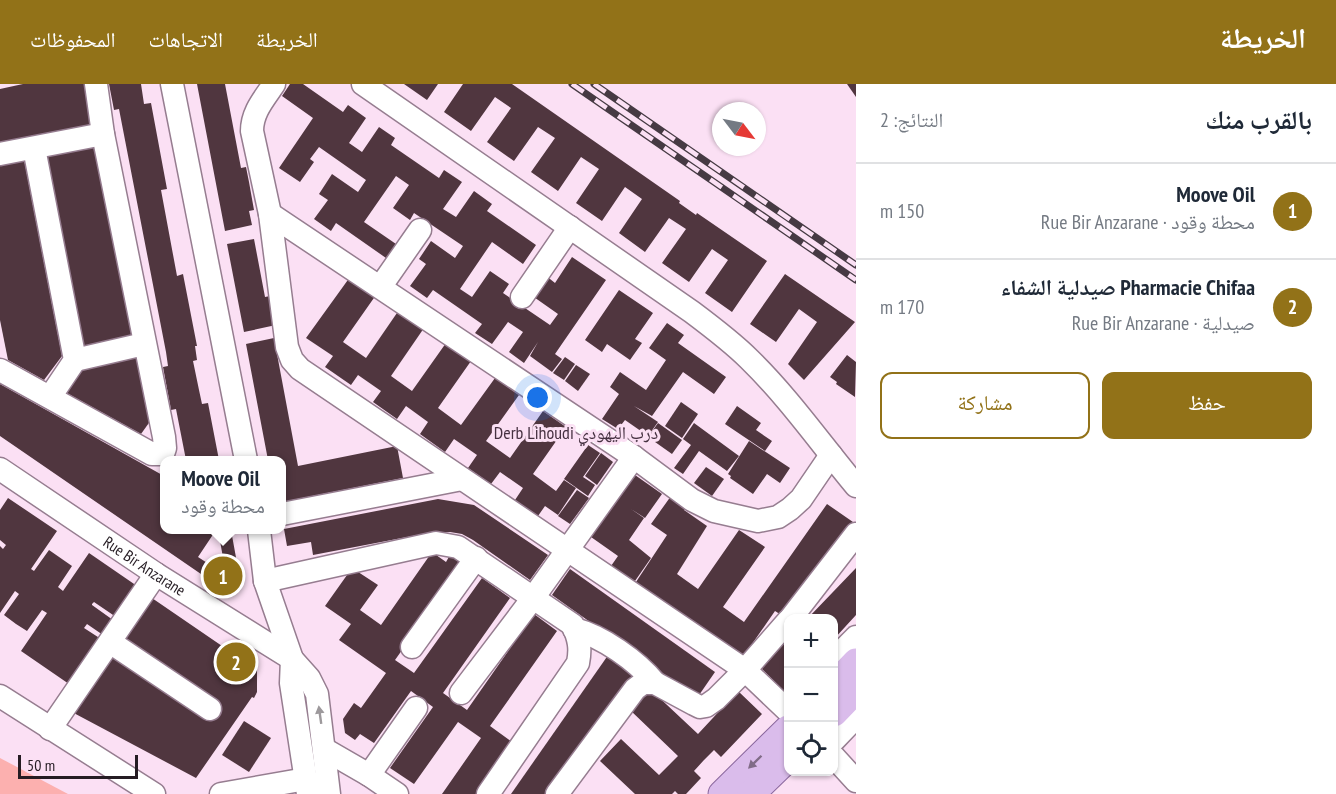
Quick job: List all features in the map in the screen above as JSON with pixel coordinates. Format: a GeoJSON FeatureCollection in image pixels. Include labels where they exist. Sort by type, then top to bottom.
{"type":"FeatureCollection","features":[{"type":"Feature","properties":{"kind":"main road"},"geometry":{"type":"LineString","coordinates":[[838,681],[856,662]]}},
{"type":"Feature","properties":{"kind":"main road"},"geometry":{"type":"LineString","coordinates":[[838,709],[856,690]]}},
{"type":"Feature","properties":{"kind":"main road"},"geometry":{"type":"LineString","coordinates":[[722,794],[784,718]]}},
{"type":"Feature","properties":{"kind":"main road"},"geometry":{"type":"LineString","coordinates":[[751,794],[784,763]]}},
{"type":"Feature","properties":{"kind":"street"},"geometry":{"type":"LineString","coordinates":[[0,370],[152,454],[163,454],[164,437],[103,134],[96,84]]}},
{"type":"Feature","properties":{"kind":"street"},"geometry":{"type":"LineString","coordinates":[[172,84],[245,456]]}},
{"type":"Feature","properties":{"kind":"street"},"geometry":{"type":"LineString","coordinates":[[274,84],[256,110],[252,121],[252,131],[270,214],[287,347],[292,360],[300,369],[745,670],[784,709]]}},
{"type":"Feature","properties":{"kind":"street"},"geometry":{"type":"LineString","coordinates":[[363,84],[724,336],[781,394],[856,486]]}},
{"type":"Feature","properties":{"kind":"street"},"geometry":{"type":"LineString","coordinates":[[0,154],[103,134]]}},
{"type":"Feature","properties":{"kind":"street"},"geometry":{"type":"LineString","coordinates":[[34,148],[75,360]]}},
{"type":"Feature","properties":{"kind":"street"},"geometry":{"type":"LineString","coordinates":[[270,214],[634,457],[692,500],[714,511],[758,521],[778,517],[801,499],[831,455]]}},
{"type":"Feature","properties":{"kind":"street"},"geometry":{"type":"LineString","coordinates":[[522,297],[570,227]]}},
{"type":"Feature","properties":{"kind":"street"},"geometry":{"type":"LineString","coordinates":[[381,286],[420,230]]}},
{"type":"Feature","properties":{"kind":"street"},"geometry":{"type":"LineString","coordinates":[[50,397],[75,360],[144,344]]}},
{"type":"Feature","properties":{"kind":"street"},"geometry":{"type":"LineString","coordinates":[[461,693],[533,598],[634,457]]}},
{"type":"Feature","properties":{"kind":"street","name":"Rue Bir Anzarane"},"geometry":{"type":"LineString","coordinates":[[2,476],[292,659]]}},
{"type":"Feature","properties":{"kind":"street"},"geometry":{"type":"LineString","coordinates":[[286,513],[462,479]]}},
{"type":"Feature","properties":{"kind":"street"},"geometry":{"type":"LineString","coordinates":[[231,793],[307,787],[291,683],[292,659],[265,581],[259,534]]}},
{"type":"Feature","properties":{"kind":"street"},"geometry":{"type":"LineString","coordinates":[[795,614],[856,534]]}},
{"type":"Feature","properties":{"kind":"street"},"geometry":{"type":"LineString","coordinates":[[265,581],[436,543],[458,547],[573,626],[581,650],[578,663],[488,794]]}},
{"type":"Feature","properties":{"kind":"street"},"geometry":{"type":"LineString","coordinates":[[412,647],[476,558]]}},
{"type":"Feature","properties":{"kind":"street"},"geometry":{"type":"LineString","coordinates":[[50,729],[156,574]]}},
{"type":"Feature","properties":{"kind":"street"},"geometry":{"type":"LineString","coordinates":[[574,629],[593,636],[634,662],[655,683],[700,707],[716,699],[784,627]]}},
{"type":"Feature","properties":{"kind":"street"},"geometry":{"type":"LineString","coordinates":[[838,655],[856,637]]}},
{"type":"Feature","properties":{"kind":"street"},"geometry":{"type":"LineString","coordinates":[[110,642],[210,709]]}},
{"type":"Feature","properties":{"kind":"street"},"geometry":{"type":"LineString","coordinates":[[292,659],[309,678],[317,694],[329,794]]}},
{"type":"Feature","properties":{"kind":"street"},"geometry":{"type":"LineString","coordinates":[[556,794],[634,689],[643,683],[655,683]]}},
{"type":"Feature","properties":{"kind":"street"},"geometry":{"type":"LineString","coordinates":[[0,696],[154,794]]}},
{"type":"Feature","properties":{"kind":"street"},"geometry":{"type":"LineString","coordinates":[[369,775],[416,708]]}},
{"type":"Feature","properties":{"kind":"street"},"geometry":{"type":"LineString","coordinates":[[838,736],[856,717]]}},
{"type":"Feature","properties":{"kind":"street"},"geometry":{"type":"LineString","coordinates":[[324,749],[369,775],[393,793]]}},
{"type":"Feature","properties":{"kind":"street"},"geometry":{"type":"LineString","coordinates":[[838,762],[856,782]]}},
{"type":"Feature","properties":{"kind":"shaded area"},"geometry":{"type":"Polygon","coordinates":[[[0,758],[68,794],[0,794],[0,758]]]}},
{"type":"Feature","properties":{"kind":"building"},"geometry":{"type":"Polygon","coordinates":[[[23,84],[86,84],[94,124],[0,142],[0,89],[23,84]]]}},
{"type":"Feature","properties":{"kind":"building"},"geometry":{"type":"Polygon","coordinates":[[[109,84],[141,84],[144,104],[151,103],[167,189],[161,190],[177,276],[183,274],[197,346],[195,346],[197,360],[193,361],[202,404],[208,403],[218,456],[185,456],[176,409],[171,410],[163,367],[168,366],[166,352],[119,109],[114,110],[109,84]]]}},
{"type":"Feature","properties":{"kind":"building"},"geometry":{"type":"Polygon","coordinates":[[[197,84],[225,84],[241,168],[246,167],[249,182],[254,210],[249,211],[252,225],[225,231],[197,84]]]}},
{"type":"Feature","properties":{"kind":"building"},"geometry":{"type":"Polygon","coordinates":[[[290,84],[303,84],[343,112],[348,105],[366,118],[349,143],[362,152],[379,127],[395,138],[391,145],[439,178],[444,170],[462,182],[443,209],[456,217],[474,191],[492,204],[487,211],[536,245],[523,264],[492,242],[460,289],[472,297],[490,271],[509,284],[503,293],[550,325],[558,314],[531,295],[545,275],[555,283],[572,257],[606,280],[555,354],[562,359],[552,372],[530,356],[538,342],[524,363],[509,352],[523,332],[508,322],[492,344],[475,333],[482,324],[433,290],[427,298],[410,286],[426,264],[419,259],[431,241],[455,258],[463,246],[414,213],[410,220],[393,208],[409,185],[396,176],[364,222],[396,244],[386,258],[336,223],[331,231],[314,219],[328,200],[319,194],[332,174],[358,192],[366,180],[319,147],[310,159],[314,162],[300,182],[279,168],[313,118],[282,96],[290,84]]]}},
{"type":"Feature","properties":{"kind":"building"},"geometry":{"type":"Polygon","coordinates":[[[404,84],[438,84],[427,100],[404,84]]]}},
{"type":"Feature","properties":{"kind":"building"},"geometry":{"type":"Polygon","coordinates":[[[463,84],[512,84],[680,201],[679,203],[696,215],[697,213],[767,261],[732,312],[705,293],[728,260],[712,249],[689,282],[662,263],[686,229],[669,218],[645,252],[619,233],[642,199],[625,187],[602,221],[576,203],[599,169],[581,157],[558,191],[531,172],[555,138],[538,127],[514,161],[487,142],[511,108],[495,97],[471,131],[444,112],[463,84]]]}},
{"type":"Feature","properties":{"kind":"building"},"geometry":{"type":"Polygon","coordinates":[[[847,84],[856,84],[856,97],[847,84]]]}},
{"type":"Feature","properties":{"kind":"building"},"geometry":{"type":"Polygon","coordinates":[[[98,144],[135,337],[82,348],[44,155],[98,144]]]}},
{"type":"Feature","properties":{"kind":"building"},"geometry":{"type":"Polygon","coordinates":[[[24,159],[62,356],[44,380],[8,360],[0,320],[0,163],[24,159]]]}},
{"type":"Feature","properties":{"kind":"building"},"geometry":{"type":"Polygon","coordinates":[[[254,239],[265,297],[270,296],[276,325],[244,332],[227,244],[254,239]]]}},
{"type":"Feature","properties":{"kind":"building"},"geometry":{"type":"Polygon","coordinates":[[[785,274],[855,322],[804,380],[788,364],[817,322],[799,309],[776,342],[750,324],[785,274]]]}},
{"type":"Feature","properties":{"kind":"building"},"geometry":{"type":"Polygon","coordinates":[[[350,277],[376,295],[343,342],[366,358],[399,310],[424,328],[391,376],[412,391],[446,343],[471,361],[438,408],[461,425],[495,378],[519,395],[486,441],[510,458],[543,411],[566,427],[533,474],[556,491],[564,480],[576,488],[558,515],[545,506],[538,516],[515,500],[523,488],[500,472],[491,484],[468,468],[477,455],[454,439],[445,452],[420,434],[428,422],[406,406],[397,419],[373,402],[381,391],[358,375],[351,385],[325,367],[333,356],[306,338],[350,277]]]}},
{"type":"Feature","properties":{"kind":"building"},"geometry":{"type":"Polygon","coordinates":[[[619,290],[653,313],[635,339],[642,343],[630,360],[607,344],[602,352],[585,340],[619,290]]]}},
{"type":"Feature","properties":{"kind":"building"},"geometry":{"type":"Polygon","coordinates":[[[667,323],[684,335],[678,343],[726,377],[714,394],[683,372],[652,416],[634,406],[658,422],[648,436],[625,420],[618,429],[602,419],[619,394],[610,387],[620,372],[646,390],[666,360],[649,348],[667,323]]]}},
{"type":"Feature","properties":{"kind":"building"},"geometry":{"type":"Polygon","coordinates":[[[274,338],[298,466],[397,446],[403,478],[286,501],[286,456],[267,456],[246,344],[274,338]]]}},
{"type":"Feature","properties":{"kind":"building"},"geometry":{"type":"Polygon","coordinates":[[[847,355],[856,362],[855,397],[830,377],[847,355]]]}},
{"type":"Feature","properties":{"kind":"building"},"geometry":{"type":"Polygon","coordinates":[[[139,357],[151,420],[141,434],[63,391],[79,369],[139,357]]]}},
{"type":"Feature","properties":{"kind":"building"},"geometry":{"type":"Polygon","coordinates":[[[565,357],[575,364],[564,380],[553,373],[565,357]]]}},
{"type":"Feature","properties":{"kind":"building"},"geometry":{"type":"Polygon","coordinates":[[[576,365],[590,374],[578,391],[565,381],[576,365]]]}},
{"type":"Feature","properties":{"kind":"building"},"geometry":{"type":"Polygon","coordinates":[[[0,384],[160,474],[160,534],[213,534],[198,557],[218,570],[224,563],[219,534],[232,534],[237,563],[239,562],[242,574],[239,574],[242,586],[233,596],[0,436],[0,384]]]}},
{"type":"Feature","properties":{"kind":"building"},"geometry":{"type":"Polygon","coordinates":[[[681,402],[698,414],[682,438],[665,426],[681,402]]]}},
{"type":"Feature","properties":{"kind":"building"},"geometry":{"type":"Polygon","coordinates":[[[737,406],[761,423],[756,430],[772,441],[765,451],[725,424],[737,406]]]}},
{"type":"Feature","properties":{"kind":"building"},"geometry":{"type":"Polygon","coordinates":[[[658,423],[682,440],[672,454],[648,437],[658,423]]]}},
{"type":"Feature","properties":{"kind":"building"},"geometry":{"type":"Polygon","coordinates":[[[694,423],[739,456],[727,471],[699,451],[683,474],[674,468],[691,445],[683,439],[694,423]]]}},
{"type":"Feature","properties":{"kind":"building"},"geometry":{"type":"Polygon","coordinates":[[[749,441],[790,468],[780,483],[767,474],[753,494],[730,478],[728,474],[749,441]]]}},
{"type":"Feature","properties":{"kind":"building"},"geometry":{"type":"Polygon","coordinates":[[[588,445],[600,453],[583,477],[595,485],[588,496],[564,479],[588,445]]]}},
{"type":"Feature","properties":{"kind":"building"},"geometry":{"type":"Polygon","coordinates":[[[601,453],[613,462],[597,485],[585,476],[601,453]]]}},
{"type":"Feature","properties":{"kind":"building"},"geometry":{"type":"Polygon","coordinates":[[[706,467],[724,479],[712,496],[694,483],[706,467]]]}},
{"type":"Feature","properties":{"kind":"building"},"geometry":{"type":"Polygon","coordinates":[[[635,475],[662,494],[645,518],[631,509],[644,518],[629,540],[651,558],[635,581],[611,566],[618,556],[591,537],[635,475]]]}},
{"type":"Feature","properties":{"kind":"building"},"geometry":{"type":"Polygon","coordinates":[[[577,490],[589,498],[570,524],[558,516],[577,490]]]}},
{"type":"Feature","properties":{"kind":"building"},"geometry":{"type":"Polygon","coordinates":[[[671,496],[686,507],[684,510],[707,526],[677,574],[698,589],[739,530],[765,547],[723,607],[744,622],[827,504],[853,522],[789,614],[784,614],[784,617],[775,611],[743,657],[636,582],[667,535],[651,524],[671,496]]]}},
{"type":"Feature","properties":{"kind":"building"},"geometry":{"type":"Polygon","coordinates":[[[8,498],[57,531],[31,569],[34,571],[49,550],[72,566],[58,587],[63,591],[89,553],[137,586],[116,617],[94,602],[92,604],[113,620],[103,635],[87,624],[84,628],[101,639],[69,684],[21,651],[47,613],[42,610],[27,631],[16,624],[4,615],[19,594],[15,591],[0,613],[0,546],[3,549],[6,545],[0,540],[0,510],[8,498]]]}},
{"type":"Feature","properties":{"kind":"building"},"geometry":{"type":"Polygon","coordinates":[[[438,499],[474,505],[548,555],[530,580],[462,534],[450,532],[423,534],[313,555],[311,542],[287,546],[286,529],[438,499]]]}},
{"type":"Feature","properties":{"kind":"building"},"geometry":{"type":"Polygon","coordinates":[[[432,552],[446,562],[450,555],[463,564],[395,660],[414,673],[482,578],[510,598],[443,693],[467,710],[534,614],[557,631],[490,726],[515,744],[480,794],[442,794],[481,738],[458,722],[414,784],[390,768],[433,707],[411,691],[374,743],[360,734],[355,740],[345,733],[343,719],[354,703],[361,708],[386,673],[339,640],[351,624],[325,606],[352,568],[378,585],[360,610],[381,625],[432,552]]]}},
{"type":"Feature","properties":{"kind":"building"},"geometry":{"type":"Polygon","coordinates":[[[856,568],[856,615],[838,635],[838,614],[812,614],[856,568]]]}},
{"type":"Feature","properties":{"kind":"building"},"geometry":{"type":"Polygon","coordinates":[[[570,569],[715,672],[697,698],[552,595],[570,569]]]}},
{"type":"Feature","properties":{"kind":"building"},"geometry":{"type":"Polygon","coordinates":[[[149,596],[257,670],[257,692],[254,698],[252,697],[196,778],[70,711],[110,653],[207,719],[218,703],[121,637],[149,596]]]}},
{"type":"Feature","properties":{"kind":"building"},"geometry":{"type":"Polygon","coordinates":[[[784,643],[784,691],[761,668],[784,643]]]}},
{"type":"Feature","properties":{"kind":"building"},"geometry":{"type":"Polygon","coordinates":[[[611,651],[637,669],[549,794],[511,794],[611,651]]]}},
{"type":"Feature","properties":{"kind":"building"},"geometry":{"type":"Polygon","coordinates":[[[650,689],[698,734],[738,691],[762,714],[721,757],[714,750],[704,760],[694,771],[701,778],[686,794],[678,794],[675,791],[672,794],[635,794],[600,761],[621,739],[659,775],[678,756],[630,710],[650,689]]]}},
{"type":"Feature","properties":{"kind":"building"},"geometry":{"type":"Polygon","coordinates":[[[244,721],[271,738],[249,772],[222,755],[244,721]]]}},
{"type":"Feature","properties":{"kind":"railway"},"geometry":{"type":"LineString","coordinates":[[572,84],[856,280]]}},
{"type":"Feature","properties":{"kind":"railway"},"geometry":{"type":"LineString","coordinates":[[594,84],[856,265]]}},
{"type":"Feature","properties":{"kind":"place","name":"Moove Oil"},"geometry":{"type":"Point","coordinates":[223,576]}},
{"type":"Feature","properties":{"kind":"place","name":"Pharmacie Chifaa صيدلية الشفاء"},"geometry":{"type":"Point","coordinates":[236,662]}},
{"type":"Feature","properties":{"kind":"district","name":"Derb Lihoudi درب اليهودي"},"geometry":{"type":"Point","coordinates":[576,432]}}]}
